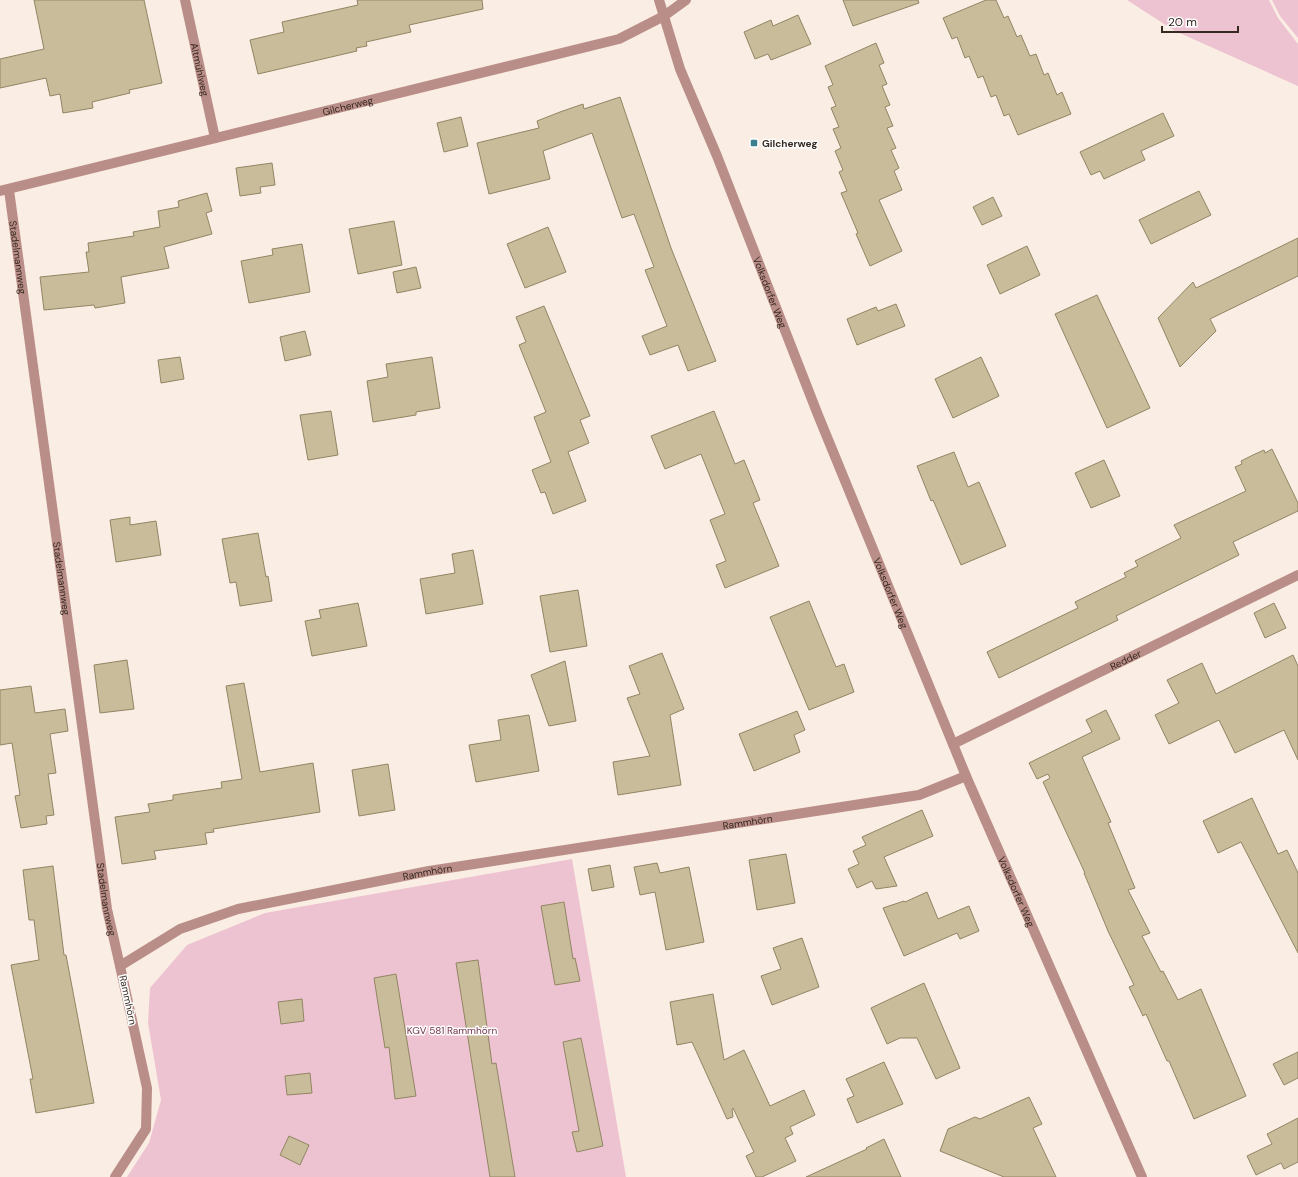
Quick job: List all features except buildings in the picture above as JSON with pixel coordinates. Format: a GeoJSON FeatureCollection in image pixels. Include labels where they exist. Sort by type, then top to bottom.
{"type":"FeatureCollection","features":[{"type":"Feature","properties":{"kind":"street","name":"Altmühlweg"},"geometry":{"type":"LineString","coordinates":[[185,0],[215,138]]}},
{"type":"Feature","properties":{"kind":"street","name":"Volksdorfer Weg"},"geometry":{"type":"LineString","coordinates":[[659,0],[680,69],[718,156],[818,415],[966,776],[1142,1177]]}},
{"type":"Feature","properties":{"kind":"street","name":"Gilcherweg"},"geometry":{"type":"LineString","coordinates":[[4,190],[619,39],[664,16],[686,0]]}},
{"type":"Feature","properties":{"kind":"street","name":"Stadelmannweg"},"geometry":{"type":"LineString","coordinates":[[4,190],[107,909],[120,966]]}},
{"type":"Feature","properties":{"kind":"street","name":"Redder"},"geometry":{"type":"LineString","coordinates":[[953,744],[1298,575]]}},
{"type":"Feature","properties":{"kind":"street","name":"Rammhörn"},"geometry":{"type":"LineString","coordinates":[[115,1177],[146,1129],[147,1088],[120,966],[180,929],[238,909],[429,871],[919,795],[966,776]]}},
{"type":"Feature","properties":{"kind":"green space"},"geometry":{"type":"Polygon","coordinates":[[[1127,0],[1269,0],[1278,18],[1298,44],[1298,86],[1175,31],[1127,0]]]}},
{"type":"Feature","properties":{"kind":"green space"},"geometry":{"type":"Polygon","coordinates":[[[1272,0],[1298,0],[1298,38],[1280,16],[1272,0]]]}},
{"type":"Feature","properties":{"kind":"green space","name":"KGV 581 Rammhörn"},"geometry":{"type":"Polygon","coordinates":[[[572,859],[626,1177],[127,1177],[149,1143],[161,1100],[148,1023],[150,988],[187,945],[265,913],[572,859]]]}},
{"type":"Feature","properties":{"kind":"place","name":"Gilcherweg"},"geometry":{"type":"Point","coordinates":[754,143]}}]}
